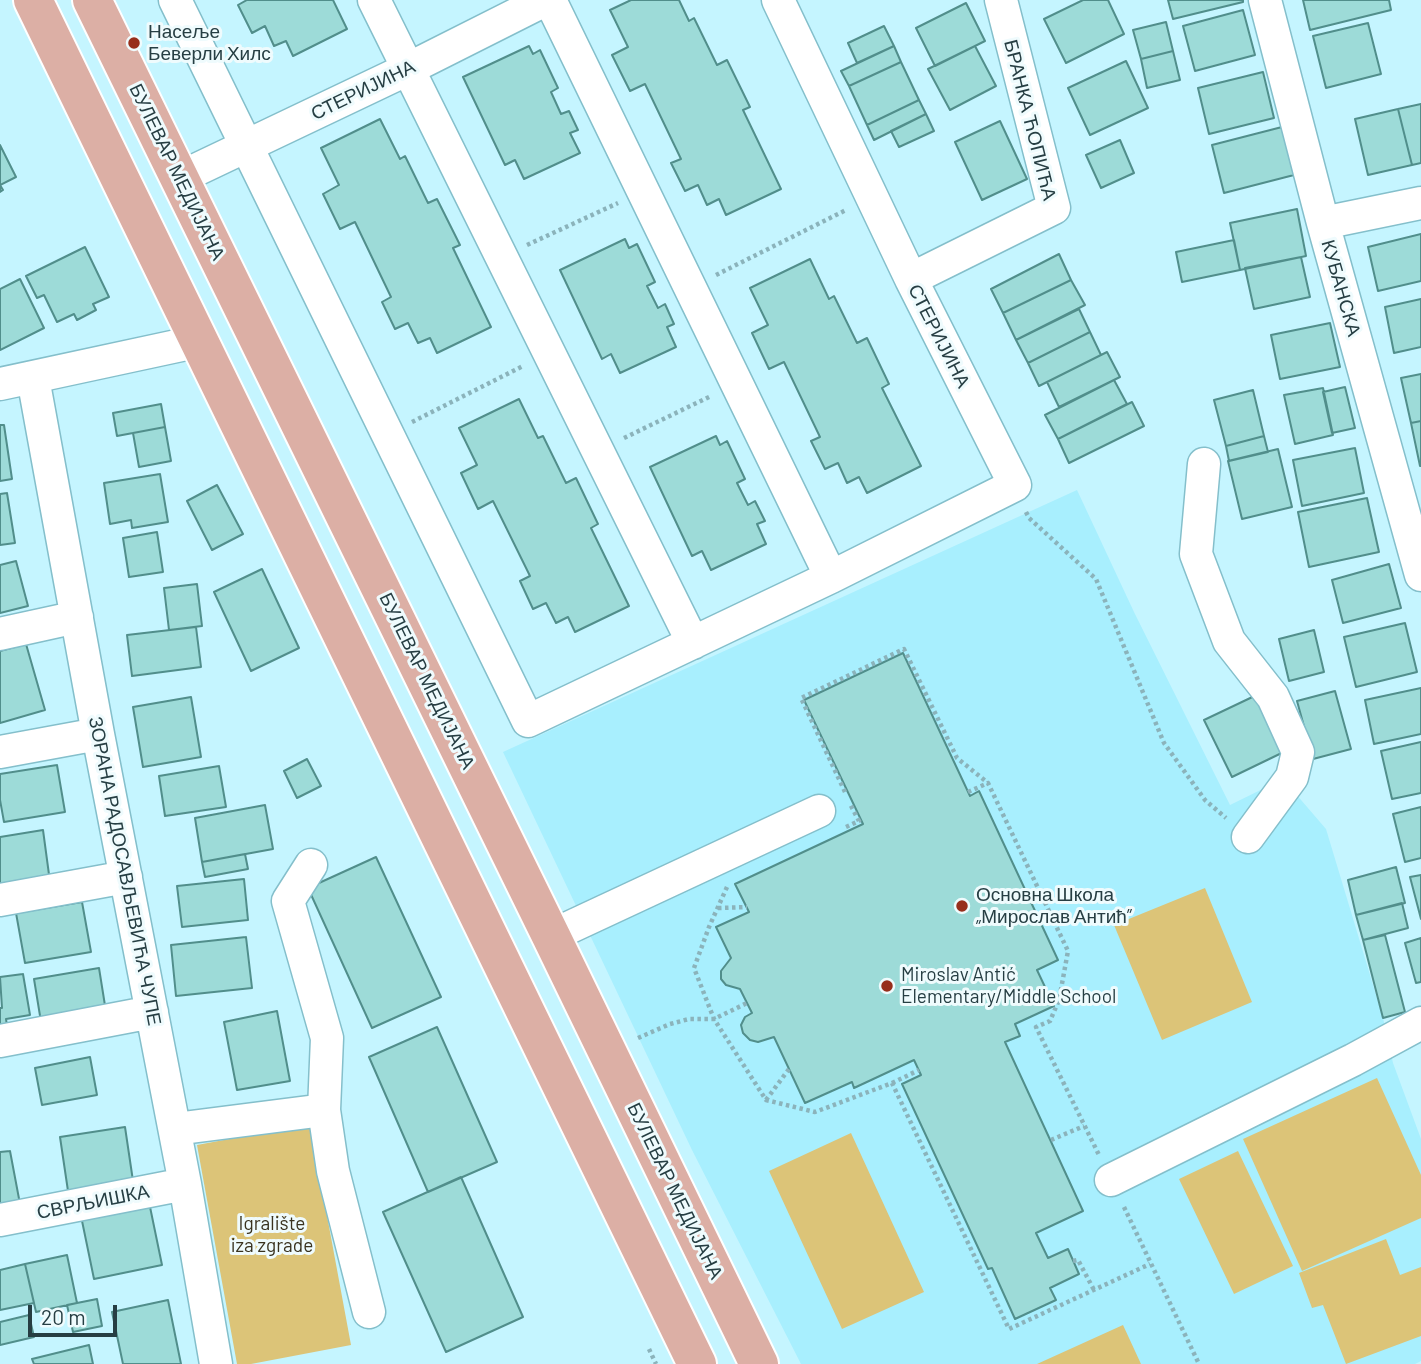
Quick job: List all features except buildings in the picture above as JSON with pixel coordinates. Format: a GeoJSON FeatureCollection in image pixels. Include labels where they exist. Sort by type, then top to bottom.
{"type":"FeatureCollection","features":[{"type":"Feature","properties":{"kind":"main road"},"geometry":{"type":"LineString","coordinates":[[33,0],[697,1364]]}},
{"type":"Feature","properties":{"kind":"main road","name":"БУЛЕВАР МЕДИЈАНА"},"geometry":{"type":"LineString","coordinates":[[92,0],[759,1364]]}},
{"type":"Feature","properties":{"kind":"street"},"geometry":{"type":"LineString","coordinates":[[176,0],[528,721],[831,577],[1015,485]]}},
{"type":"Feature","properties":{"kind":"street"},"geometry":{"type":"LineString","coordinates":[[374,0],[693,643]]}},
{"type":"Feature","properties":{"kind":"street","name":"СТЕРИЈИНА"},"geometry":{"type":"LineString","coordinates":[[179,178],[547,0],[831,577]]}},
{"type":"Feature","properties":{"kind":"street","name":"СТЕРИЈИНА"},"geometry":{"type":"LineString","coordinates":[[778,0],[911,279],[1015,485]]}},
{"type":"Feature","properties":{"kind":"street","name":"БРАНКА ЋОПИЋА"},"geometry":{"type":"LineString","coordinates":[[911,279],[1054,208],[1001,0]]}},
{"type":"Feature","properties":{"kind":"street","name":"КУБАНСКА"},"geometry":{"type":"LineString","coordinates":[[1265,0],[1323,223],[1411,496],[1421,575]]}},
{"type":"Feature","properties":{"kind":"street"},"geometry":{"type":"LineString","coordinates":[[1323,223],[1421,203]]}},
{"type":"Feature","properties":{"kind":"street"},"geometry":{"type":"LineString","coordinates":[[0,384],[200,341]]}},
{"type":"Feature","properties":{"kind":"street","name":"ЗОРАНА РАДОСАВЉЕВИЋА ЧУПЕ"},"geometry":{"type":"LineString","coordinates":[[33,378],[98,734],[175,1129],[216,1364]]}},
{"type":"Feature","properties":{"kind":"street"},"geometry":{"type":"LineString","coordinates":[[1204,464],[1196,554],[1229,640],[1273,696],[1298,752],[1292,777],[1248,836]]}},
{"type":"Feature","properties":{"kind":"street"},"geometry":{"type":"LineString","coordinates":[[0,634],[77,617]]}},
{"type":"Feature","properties":{"kind":"street"},"geometry":{"type":"LineString","coordinates":[[0,752],[98,734]]}},
{"type":"Feature","properties":{"kind":"street"},"geometry":{"type":"LineString","coordinates":[[551,936],[819,811]]}},
{"type":"Feature","properties":{"kind":"street"},"geometry":{"type":"LineString","coordinates":[[311,865],[288,901],[327,1038],[324,1110],[335,1182],[369,1312]]}},
{"type":"Feature","properties":{"kind":"street"},"geometry":{"type":"LineString","coordinates":[[0,900],[126,877]]}},
{"type":"Feature","properties":{"kind":"street"},"geometry":{"type":"LineString","coordinates":[[0,1041],[152,1012]]}},
{"type":"Feature","properties":{"kind":"street"},"geometry":{"type":"LineString","coordinates":[[1111,1181],[1421,1023]]}},
{"type":"Feature","properties":{"kind":"street"},"geometry":{"type":"LineString","coordinates":[[175,1129],[324,1110]]}},
{"type":"Feature","properties":{"kind":"street","name":"СВРЉИШКА"},"geometry":{"type":"LineString","coordinates":[[0,1220],[185,1184]]}},
{"type":"Feature","properties":{"kind":"path"},"geometry":{"type":"LineString","coordinates":[[501,257],[643,191]]}},
{"type":"Feature","properties":{"kind":"path"},"geometry":{"type":"LineString","coordinates":[[690,288],[872,197]]}},
{"type":"Feature","properties":{"kind":"path"},"geometry":{"type":"LineString","coordinates":[[387,434],[549,354]]}},
{"type":"Feature","properties":{"kind":"path"},"geometry":{"type":"LineString","coordinates":[[598,451],[737,384]]}},
{"type":"Feature","properties":{"kind":"path"},"geometry":{"type":"LineString","coordinates":[[1015,485],[1029,518],[1096,579],[1164,743],[1205,800],[1248,836]]}},
{"type":"Feature","properties":{"kind":"path"},"geometry":{"type":"LineString","coordinates":[[968,792],[988,783],[1068,951],[1059,1000],[1050,1021],[1036,1027],[1199,1364]]}},
{"type":"Feature","properties":{"kind":"path"},"geometry":{"type":"LineString","coordinates":[[718,908],[747,907]]}},
{"type":"Feature","properties":{"kind":"path"},"geometry":{"type":"LineString","coordinates":[[638,1038],[670,1024],[690,1019],[714,1019],[747,1003]]}},
{"type":"Feature","properties":{"kind":"path"},"geometry":{"type":"LineString","coordinates":[[789,1069],[766,1100],[815,1112],[919,1070]]}},
{"type":"Feature","properties":{"kind":"path"},"geometry":{"type":"LineString","coordinates":[[892,1083],[1009,1329],[1150,1264]]}},
{"type":"Feature","properties":{"kind":"path"},"geometry":{"type":"LineString","coordinates":[[1051,1140],[1084,1126]]}},
{"type":"Feature","properties":{"kind":"path"},"geometry":{"type":"LineString","coordinates":[[1073,1261],[1078,1260],[1094,1290]]}},
{"type":"Feature","properties":{"kind":"shaded area","name":"Основна Школа „Мирослав Антић”"},"geometry":{"type":"Polygon","coordinates":[[[1077,490],[1230,805],[1283,779],[1326,829],[1383,1018],[1393,1063],[1421,1139],[1421,1361],[1415,1364],[801,1364],[692,1150],[503,752],[1077,490]]]}},
{"type":"Feature","properties":{"kind":"green space"},"geometry":{"type":"Polygon","coordinates":[[[1205,888],[1252,1002],[1162,1040],[1114,925],[1205,888]]]}},
{"type":"Feature","properties":{"kind":"green space"},"geometry":{"type":"Polygon","coordinates":[[[1377,1078],[1421,1175],[1421,1218],[1302,1271],[1243,1139],[1377,1078]]]}},
{"type":"Feature","properties":{"kind":"green space","name":"Igralište iza zgrade"},"geometry":{"type":"Polygon","coordinates":[[[310,1124],[351,1345],[251,1364],[237,1364],[197,1145],[310,1124]]]}},
{"type":"Feature","properties":{"kind":"green space"},"geometry":{"type":"Polygon","coordinates":[[[851,1133],[924,1292],[842,1329],[769,1171],[851,1133]]]}},
{"type":"Feature","properties":{"kind":"green space"},"geometry":{"type":"Polygon","coordinates":[[[1238,1151],[1293,1266],[1234,1294],[1179,1179],[1238,1151]]]}},
{"type":"Feature","properties":{"kind":"green space"},"geometry":{"type":"Polygon","coordinates":[[[1386,1239],[1400,1275],[1421,1267],[1421,1336],[1346,1364],[1323,1305],[1312,1308],[1299,1273],[1386,1239]]]}},
{"type":"Feature","properties":{"kind":"green space"},"geometry":{"type":"Polygon","coordinates":[[[1123,1325],[1141,1364],[1037,1364],[1123,1325]]]}},
{"type":"Feature","properties":{"kind":"place","name":"Насеље Беверли Хилс"},"geometry":{"type":"Point","coordinates":[134,43]}},
{"type":"Feature","properties":{"kind":"place","name":"Основна Школа „Мирослав Антић”"},"geometry":{"type":"Point","coordinates":[962,906]}},
{"type":"Feature","properties":{"kind":"place","name":"Miroslav Antić Elementary/Middle School"},"geometry":{"type":"Point","coordinates":[887,986]}}]}
